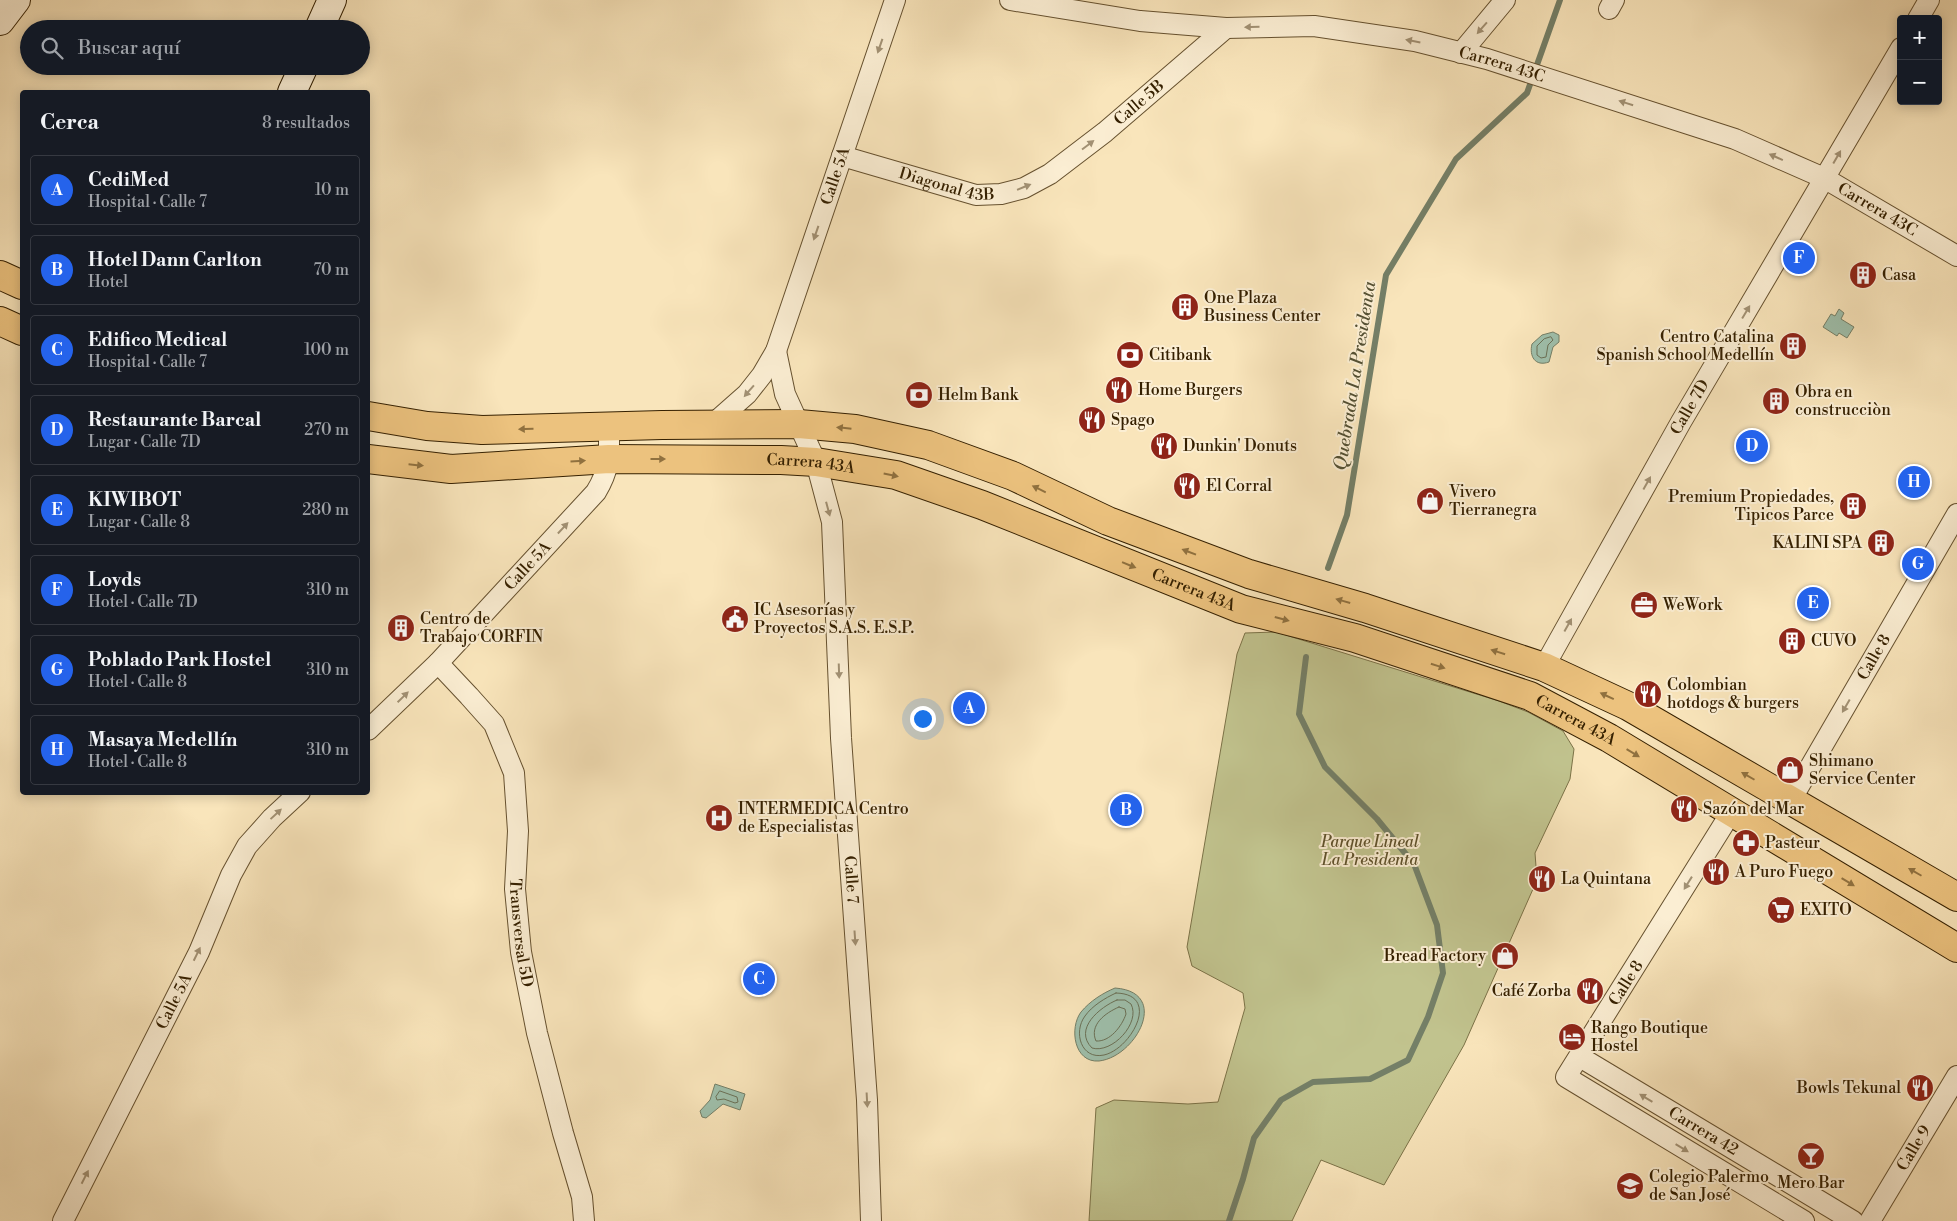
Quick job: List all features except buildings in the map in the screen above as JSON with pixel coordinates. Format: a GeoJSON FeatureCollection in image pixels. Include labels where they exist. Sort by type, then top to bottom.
{"type":"FeatureCollection","features":[{"type":"Feature","properties":{"kind":"main road"},"geometry":{"type":"LineString","coordinates":[[0,275],[20,284]]}},
{"type":"Feature","properties":{"kind":"main road"},"geometry":{"type":"LineString","coordinates":[[0,321],[20,330]]}},
{"type":"Feature","properties":{"kind":"main road","name":"Carrera 43A"},"geometry":{"type":"LineString","coordinates":[[370,416],[454,429],[799,424],[855,429],[893,436],[935,448],[1013,476],[1108,521],[1249,574],[1365,608],[1544,667],[1628,706],[1957,897]]}},
{"type":"Feature","properties":{"kind":"main road","name":"Carrera 43A"},"geometry":{"type":"LineString","coordinates":[[370,458],[451,469],[609,459],[781,460],[816,462],[896,475],[926,484],[1241,609],[1355,638],[1530,696],[1609,738],[1957,948]]}},
{"type":"Feature","properties":{"kind":"street"},"geometry":{"type":"LineString","coordinates":[[0,21],[16,0]]}},
{"type":"Feature","properties":{"kind":"street"},"geometry":{"type":"LineString","coordinates":[[324,20],[332,0]]}},
{"type":"Feature","properties":{"kind":"street","name":"Calle 5A"},"geometry":{"type":"LineString","coordinates":[[713,424],[747,394],[762,376],[776,351],[895,0]]}},
{"type":"Feature","properties":{"kind":"street","name":"Carrera 43C"},"geometry":{"type":"LineString","coordinates":[[1010,0],[1140,21],[1226,28],[1314,26],[1415,40],[1487,59],[1735,139],[1824,178],[1957,256]]}},
{"type":"Feature","properties":{"kind":"street"},"geometry":{"type":"LineString","coordinates":[[1461,53],[1505,0]]}},
{"type":"Feature","properties":{"kind":"street"},"geometry":{"type":"LineString","coordinates":[[1920,15],[1929,0]]}},
{"type":"Feature","properties":{"kind":"street","name":"Calle 5B"},"geometry":{"type":"LineString","coordinates":[[1050,174],[1105,132],[1226,28]]}},
{"type":"Feature","properties":{"kind":"street","name":"Calle 7D"},"geometry":{"type":"LineString","coordinates":[[1544,667],[1681,422],[1897,55]]}},
{"type":"Feature","properties":{"kind":"street"},"geometry":{"type":"LineString","coordinates":[[293,90],[300,75]]}},
{"type":"Feature","properties":{"kind":"street","name":"Diagonal 43B"},"geometry":{"type":"LineString","coordinates":[[842,156],[976,195],[1001,194],[1024,188],[1050,174]]}},
{"type":"Feature","properties":{"kind":"street"},"geometry":{"type":"LineString","coordinates":[[776,351],[785,394],[799,424]]}},
{"type":"Feature","properties":{"kind":"street","name":"Calle 7"},"geometry":{"type":"LineString","coordinates":[[799,424],[816,462],[832,522],[841,738],[867,1100],[871,1221]]}},
{"type":"Feature","properties":{"kind":"street","name":"Calle 5A"},"geometry":{"type":"LineString","coordinates":[[370,728],[438,663],[596,492],[605,476],[609,459],[609,426]]}},
{"type":"Feature","properties":{"kind":"street","name":"Calle 8"},"geometry":{"type":"LineString","coordinates":[[1791,800],[1957,514]]}},
{"type":"Feature","properties":{"kind":"street","name":"Transversal 5D"},"geometry":{"type":"LineString","coordinates":[[438,663],[494,724],[514,773],[518,831],[515,889],[521,952],[537,1033],[582,1197],[584,1221]]}},
{"type":"Feature","properties":{"kind":"street","name":"Calle 5A"},"geometry":{"type":"LineString","coordinates":[[63,1221],[199,952],[231,875],[247,846],[272,818],[297,795]]}},
{"type":"Feature","properties":{"kind":"street","name":"Calle 8"},"geometry":{"type":"LineString","coordinates":[[1566,1077],[1732,811]]}},
{"type":"Feature","properties":{"kind":"street","name":"Carrera 42"},"geometry":{"type":"LineString","coordinates":[[1580,1057],[1853,1221]]}},
{"type":"Feature","properties":{"kind":"street","name":"Calle 9"},"geometry":{"type":"LineString","coordinates":[[1870,1221],[1957,1076]]}},
{"type":"Feature","properties":{"kind":"street","name":"Carrera 42"},"geometry":{"type":"LineString","coordinates":[[1566,1077],[1804,1221]]}},
{"type":"Feature","properties":{"kind":"green space","name":"Parque Lineal La Presidenta"},"geometry":{"type":"Polygon","coordinates":[[[1276,632],[1499,701],[1528,712],[1563,731],[1574,749],[1570,779],[1535,853],[1537,880],[1464,1045],[1384,1185],[1321,1160],[1292,1221],[1089,1221],[1096,1108],[1114,1100],[1188,1104],[1218,1102],[1245,1008],[1243,993],[1192,966],[1187,947],[1237,654],[1245,633],[1276,632]]]}},
{"type":"Feature","properties":{"kind":"water"},"geometry":{"type":"Polygon","coordinates":[[[1839,309],[1844,313],[1841,319],[1854,327],[1847,338],[1839,333],[1837,336],[1823,327],[1831,314],[1835,316],[1839,309]]]}},
{"type":"Feature","properties":{"kind":"water"},"geometry":{"type":"Polygon","coordinates":[[[1553,332],[1559,335],[1559,342],[1553,347],[1549,362],[1537,362],[1531,353],[1532,344],[1542,335],[1553,332]]]}},
{"type":"Feature","properties":{"kind":"water"},"geometry":{"type":"Polygon","coordinates":[[[1115,988],[1132,992],[1141,1001],[1144,1012],[1142,1024],[1135,1037],[1113,1057],[1099,1061],[1091,1060],[1079,1051],[1076,1043],[1075,1027],[1077,1019],[1081,1012],[1093,1001],[1115,988]]]}},
{"type":"Feature","properties":{"kind":"water"},"geometry":{"type":"Polygon","coordinates":[[[715,1084],[745,1094],[740,1110],[723,1104],[706,1118],[702,1117],[700,1111],[710,1100],[715,1084]]]}},
{"type":"Feature","properties":{"kind":"waterway","name":"Quebrada La Presidenta"},"geometry":{"type":"LineString","coordinates":[[1328,568],[1347,515],[1386,275],[1456,159],[1527,93],[1560,0]]}},
{"type":"Feature","properties":{"kind":"waterway","name":"Quebrada La Presidenta"},"geometry":{"type":"LineString","coordinates":[[1229,1221],[1254,1138],[1281,1100],[1313,1082],[1370,1079],[1408,1060],[1428,1017],[1443,973],[1437,925],[1414,864],[1377,819],[1325,767],[1299,714],[1306,657]]}},
{"type":"Feature","properties":{"kind":"place","name":"Loyds"},"geometry":{"type":"Point","coordinates":[1799,258]}},
{"type":"Feature","properties":{"kind":"place","name":"Casa"},"geometry":{"type":"Point","coordinates":[1863,275]}},
{"type":"Feature","properties":{"kind":"place","name":"One Plaza Business Center"},"geometry":{"type":"Point","coordinates":[1185,307]}},
{"type":"Feature","properties":{"kind":"place","name":"Centro Catalina Spanish School Medellín"},"geometry":{"type":"Point","coordinates":[1793,346]}},
{"type":"Feature","properties":{"kind":"place","name":"Citibank"},"geometry":{"type":"Point","coordinates":[1130,355]}},
{"type":"Feature","properties":{"kind":"place","name":"Home Burgers"},"geometry":{"type":"Point","coordinates":[1119,390]}},
{"type":"Feature","properties":{"kind":"place","name":"Helm Bank"},"geometry":{"type":"Point","coordinates":[919,395]}},
{"type":"Feature","properties":{"kind":"place","name":"Obra en construcciòn"},"geometry":{"type":"Point","coordinates":[1776,401]}},
{"type":"Feature","properties":{"kind":"place","name":"Spago"},"geometry":{"type":"Point","coordinates":[1092,420]}},
{"type":"Feature","properties":{"kind":"place","name":"Dunkin' Donuts"},"geometry":{"type":"Point","coordinates":[1164,446]}},
{"type":"Feature","properties":{"kind":"place","name":"Restaurante Barcal"},"geometry":{"type":"Point","coordinates":[1752,446]}},
{"type":"Feature","properties":{"kind":"place","name":"Masaya Medellín"},"geometry":{"type":"Point","coordinates":[1914,482]}},
{"type":"Feature","properties":{"kind":"place","name":"El Corral"},"geometry":{"type":"Point","coordinates":[1187,486]}},
{"type":"Feature","properties":{"kind":"place","name":"Vivero Tierranegra"},"geometry":{"type":"Point","coordinates":[1430,501]}},
{"type":"Feature","properties":{"kind":"place","name":"Premium Propiedades, Tipicos Parce"},"geometry":{"type":"Point","coordinates":[1853,506]}},
{"type":"Feature","properties":{"kind":"place","name":"KALINI SPA"},"geometry":{"type":"Point","coordinates":[1881,543]}},
{"type":"Feature","properties":{"kind":"place","name":"Poblado Park Hostel"},"geometry":{"type":"Point","coordinates":[1918,564]}},
{"type":"Feature","properties":{"kind":"place","name":"KIWIBOT"},"geometry":{"type":"Point","coordinates":[1813,603]}},
{"type":"Feature","properties":{"kind":"place","name":"WeWork"},"geometry":{"type":"Point","coordinates":[1644,605]}},
{"type":"Feature","properties":{"kind":"place","name":"IC Asesorías y Proyectos S.A.S. E.S.P."},"geometry":{"type":"Point","coordinates":[735,619]}},
{"type":"Feature","properties":{"kind":"place","name":"Centro de Trabajo CORFIN"},"geometry":{"type":"Point","coordinates":[401,628]}},
{"type":"Feature","properties":{"kind":"place","name":"CUVO"},"geometry":{"type":"Point","coordinates":[1792,641]}},
{"type":"Feature","properties":{"kind":"place","name":"Colombian hotdogs & burgers"},"geometry":{"type":"Point","coordinates":[1648,694]}},
{"type":"Feature","properties":{"kind":"place","name":"CediMed"},"geometry":{"type":"Point","coordinates":[969,708]}},
{"type":"Feature","properties":{"kind":"place","name":"Shimano Service Center"},"geometry":{"type":"Point","coordinates":[1790,770]}},
{"type":"Feature","properties":{"kind":"place","name":"Sazón del Mar"},"geometry":{"type":"Point","coordinates":[1684,809]}},
{"type":"Feature","properties":{"kind":"place","name":"Hotel Dann Carlton"},"geometry":{"type":"Point","coordinates":[1126,810]}},
{"type":"Feature","properties":{"kind":"place","name":"INTERMEDICA Centro de Especialistas"},"geometry":{"type":"Point","coordinates":[719,818]}},
{"type":"Feature","properties":{"kind":"place","name":"Pasteur"},"geometry":{"type":"Point","coordinates":[1746,843]}},
{"type":"Feature","properties":{"kind":"place","name":"A Puro Fuego"},"geometry":{"type":"Point","coordinates":[1716,872]}},
{"type":"Feature","properties":{"kind":"place","name":"La Quintana"},"geometry":{"type":"Point","coordinates":[1542,879]}},
{"type":"Feature","properties":{"kind":"place","name":"EXITO"},"geometry":{"type":"Point","coordinates":[1781,910]}},
{"type":"Feature","properties":{"kind":"place","name":"Bread Factory"},"geometry":{"type":"Point","coordinates":[1505,956]}},
{"type":"Feature","properties":{"kind":"place","name":"Edifico Medical"},"geometry":{"type":"Point","coordinates":[759,979]}},
{"type":"Feature","properties":{"kind":"place","name":"Café Zorba"},"geometry":{"type":"Point","coordinates":[1590,991]}},
{"type":"Feature","properties":{"kind":"place","name":"Rango Boutique Hostel"},"geometry":{"type":"Point","coordinates":[1572,1037]}},
{"type":"Feature","properties":{"kind":"place","name":"Bowls Tekunal"},"geometry":{"type":"Point","coordinates":[1920,1088]}},
{"type":"Feature","properties":{"kind":"place","name":"Mero Bar"},"geometry":{"type":"Point","coordinates":[1811,1156]}},
{"type":"Feature","properties":{"kind":"place","name":"Colegio Palermo de San José"},"geometry":{"type":"Point","coordinates":[1630,1186]}}]}
